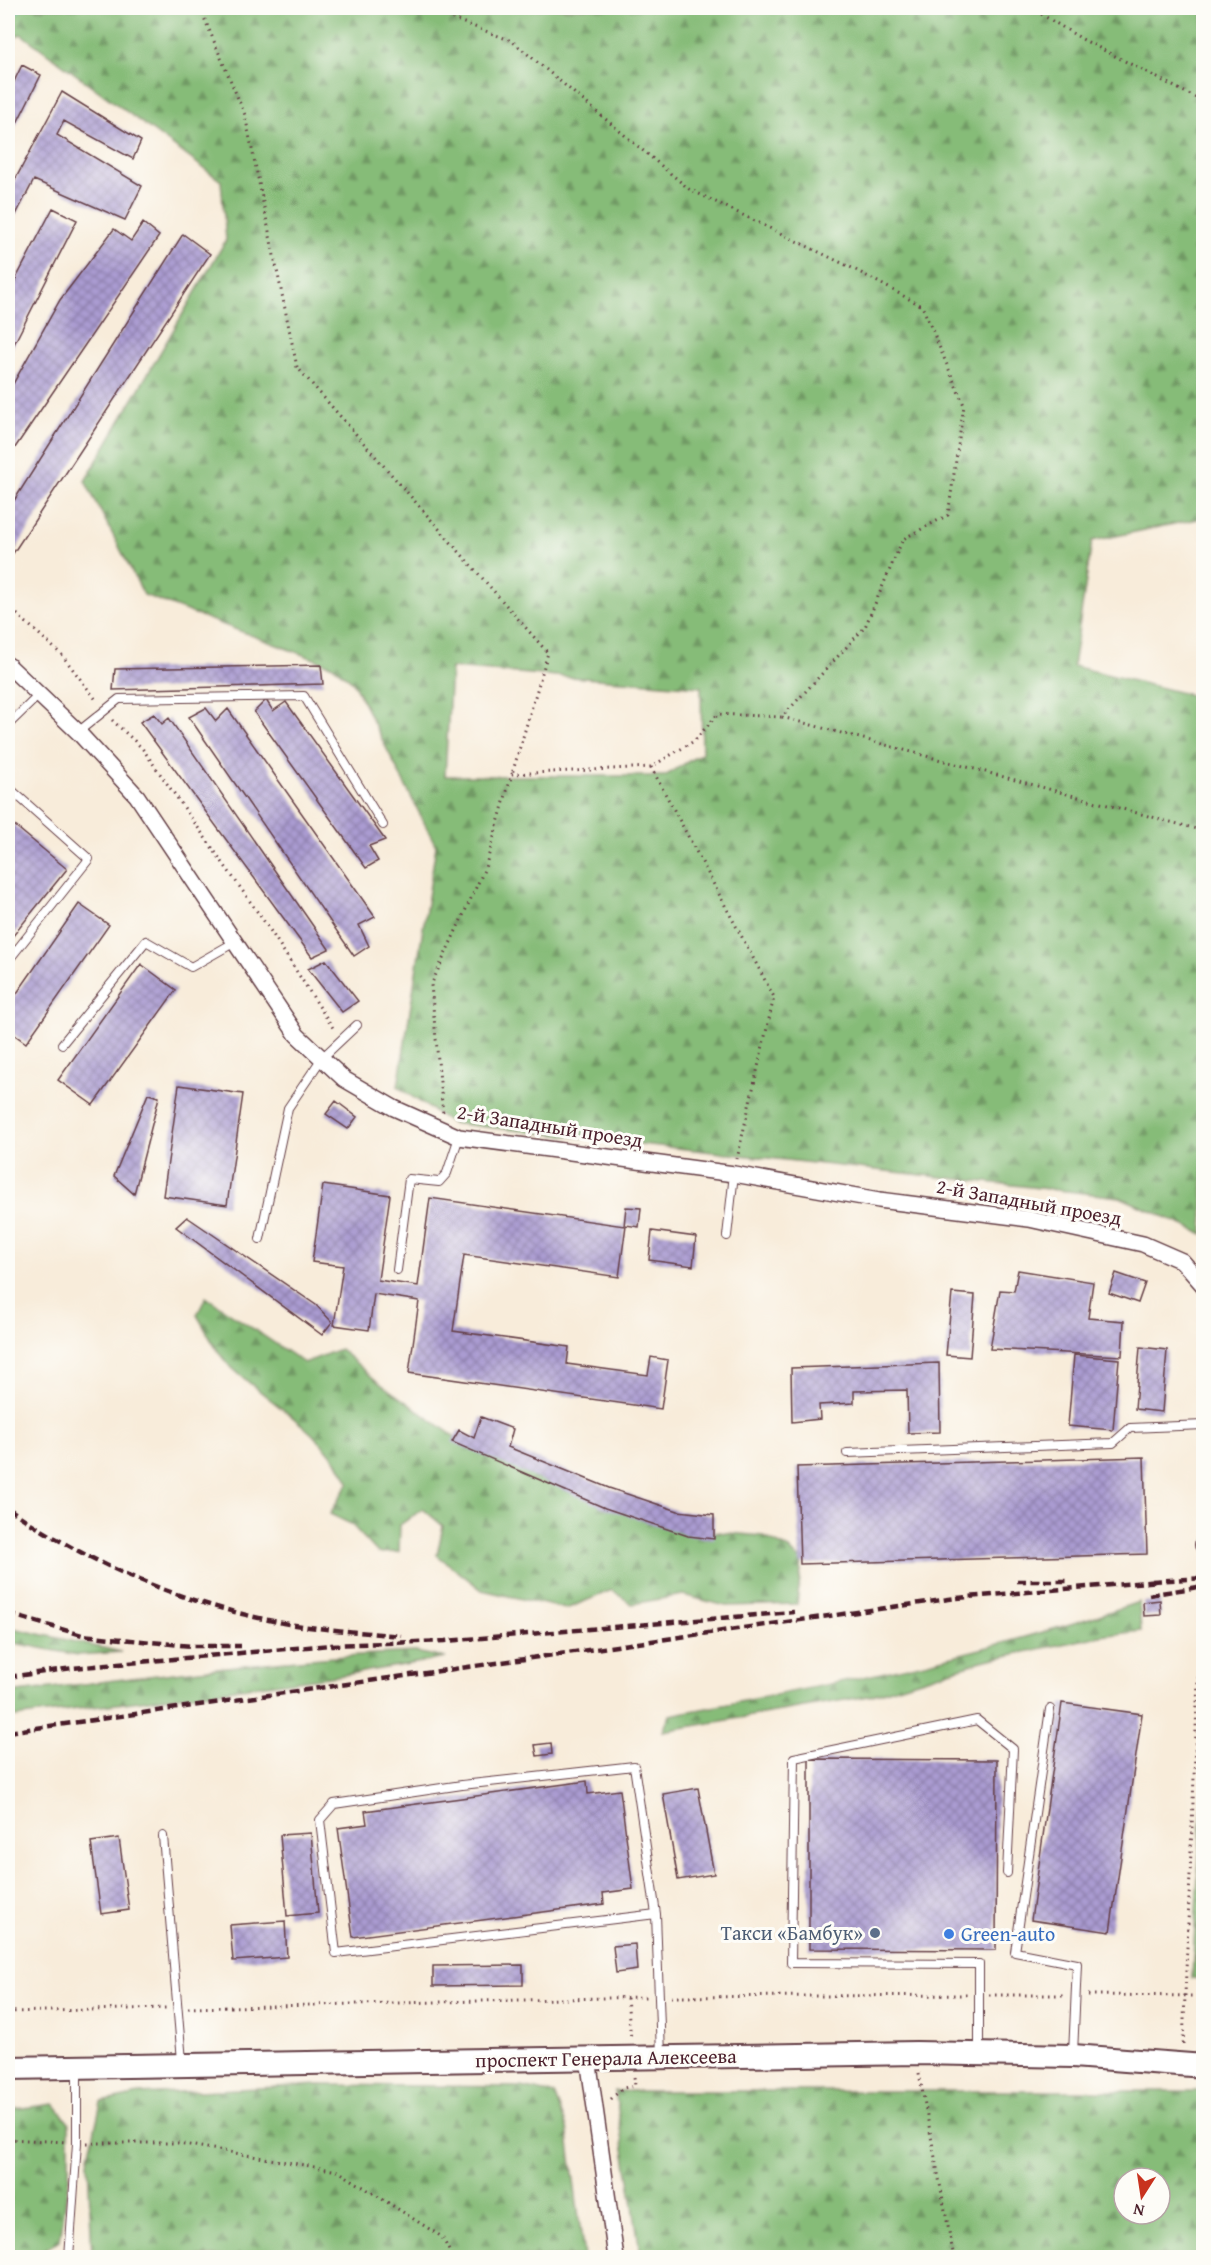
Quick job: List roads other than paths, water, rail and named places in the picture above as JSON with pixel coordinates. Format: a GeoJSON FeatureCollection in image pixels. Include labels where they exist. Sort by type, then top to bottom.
{"type":"FeatureCollection","features":[{"type":"Feature","properties":{"kind":"main road","name":"проспект Генерала Алексеева"},"geometry":{"type":"LineString","coordinates":[[8,2068],[916,2053],[1073,2056],[1193,2065]]}},
{"type":"Feature","properties":{"kind":"street","name":"2-й Западный проезд"},"geometry":{"type":"LineString","coordinates":[[8,665],[78,732],[137,796],[297,1035],[344,1079],[394,1108],[459,1137],[734,1174],[879,1200],[1029,1219],[1143,1244],[1182,1262],[1203,1286]]}},
{"type":"Feature","properties":{"kind":"street"},"geometry":{"type":"LineString","coordinates":[[1203,1539],[1203,1545]]}},
{"type":"Feature","properties":{"kind":"street"},"geometry":{"type":"LineString","coordinates":[[588,2058],[616,2258]]}},
{"type":"Feature","properties":{"kind":"lane"},"geometry":{"type":"LineString","coordinates":[[8,725],[40,694]]}},
{"type":"Feature","properties":{"kind":"lane"},"geometry":{"type":"LineString","coordinates":[[78,732],[119,699],[303,696],[382,825]]}},
{"type":"Feature","properties":{"kind":"lane"},"geometry":{"type":"LineString","coordinates":[[8,787],[89,859],[8,961]]}},
{"type":"Feature","properties":{"kind":"lane"},"geometry":{"type":"LineString","coordinates":[[62,1044],[146,941],[191,967],[235,942]]}},
{"type":"Feature","properties":{"kind":"lane"},"geometry":{"type":"LineString","coordinates":[[260,1239],[288,1108],[322,1058],[357,1024]]}},
{"type":"Feature","properties":{"kind":"lane"},"geometry":{"type":"LineString","coordinates":[[397,1270],[409,1179],[439,1182],[447,1173],[459,1137]]}},
{"type":"Feature","properties":{"kind":"lane"},"geometry":{"type":"LineString","coordinates":[[727,1236],[734,1174]]}},
{"type":"Feature","properties":{"kind":"lane"},"geometry":{"type":"LineString","coordinates":[[847,1453],[1113,1443],[1130,1428],[1203,1425]]}},
{"type":"Feature","properties":{"kind":"lane"},"geometry":{"type":"LineString","coordinates":[[1050,1709],[1015,1952],[1077,1964],[1073,2056]]}},
{"type":"Feature","properties":{"kind":"lane"},"geometry":{"type":"LineString","coordinates":[[979,2055],[979,1964],[791,1963],[794,1758],[977,1720],[1013,1749],[1006,1873]]}},
{"type":"Feature","properties":{"kind":"lane"},"geometry":{"type":"LineString","coordinates":[[656,1914],[336,1953],[320,1820],[334,1804],[462,1785],[634,1766],[656,1914],[661,2057]]}},
{"type":"Feature","properties":{"kind":"lane"},"geometry":{"type":"LineString","coordinates":[[163,1836],[183,2066]]}},
{"type":"Feature","properties":{"kind":"lane"},"geometry":{"type":"LineString","coordinates":[[69,2258],[76,2143],[77,2067]]}},
{"type":"Feature","properties":{"kind":"waterway"},"geometry":{"type":"LineString","coordinates":[[8,16],[20,8]]}},
{"type":"Feature","properties":{"kind":"railway"},"geometry":{"type":"LineString","coordinates":[[8,1508],[39,1529],[105,1564],[139,1580],[210,1605],[283,1623],[401,1636]]}},
{"type":"Feature","properties":{"kind":"railway"},"geometry":{"type":"LineString","coordinates":[[1152,1581],[1204,1578]]}},
{"type":"Feature","properties":{"kind":"railway"},"geometry":{"type":"LineString","coordinates":[[1017,1581],[1071,1581]]}},
{"type":"Feature","properties":{"kind":"railway"},"geometry":{"type":"LineString","coordinates":[[8,1732],[956,1598],[1159,1581]]}},
{"type":"Feature","properties":{"kind":"railway"},"geometry":{"type":"LineString","coordinates":[[1149,1595],[1204,1586]]}},
{"type":"Feature","properties":{"kind":"railway"},"geometry":{"type":"LineString","coordinates":[[8,1677],[73,1668],[330,1645],[445,1641],[794,1612]]}},
{"type":"Feature","properties":{"kind":"railway"},"geometry":{"type":"LineString","coordinates":[[8,1614],[82,1635],[191,1646],[241,1646]]}},
{"type":"Feature","properties":{"kind":"place","name":"Такси «Бамбук»"},"geometry":{"type":"Point","coordinates":[875,1933]}},
{"type":"Feature","properties":{"kind":"place","name":"Green-auto"},"geometry":{"type":"Point","coordinates":[949,1934]}}]}
